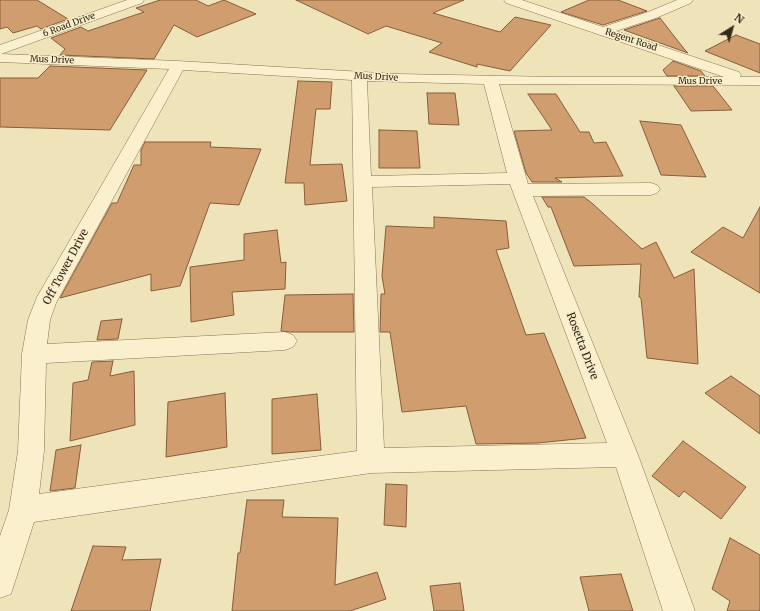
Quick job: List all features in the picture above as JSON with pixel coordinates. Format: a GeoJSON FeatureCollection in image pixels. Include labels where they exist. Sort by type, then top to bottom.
{"type":"FeatureCollection","features":[{"type":"Feature","properties":{"kind":"street","name":"6 Road Drive"},"geometry":{"type":"LineString","coordinates":[[0,50],[138,0]]}},
{"type":"Feature","properties":{"kind":"street","name":"Regent Road"},"geometry":{"type":"LineString","coordinates":[[510,0],[757,82]]}},
{"type":"Feature","properties":{"kind":"street"},"geometry":{"type":"LineString","coordinates":[[604,31],[652,15],[687,0]]}},
{"type":"Feature","properties":{"kind":"street","name":"Mus Drive"},"geometry":{"type":"LineString","coordinates":[[0,58],[178,65],[359,76],[490,80],[757,82]]}},
{"type":"Feature","properties":{"kind":"street","name":"Off Tower Drive"},"geometry":{"type":"LineString","coordinates":[[0,583],[23,510],[31,451],[34,354],[40,320],[45,303],[178,65]]}},
{"type":"Feature","properties":{"kind":"street"},"geometry":{"type":"LineString","coordinates":[[359,76],[370,461]]}},
{"type":"Feature","properties":{"kind":"street","name":"Rosetta Drive"},"geometry":{"type":"LineString","coordinates":[[490,80],[519,184],[625,455],[679,611]]}},
{"type":"Feature","properties":{"kind":"street"},"geometry":{"type":"LineString","coordinates":[[362,182],[519,184],[651,189]]}},
{"type":"Feature","properties":{"kind":"street"},"geometry":{"type":"LineString","coordinates":[[34,354],[285,341]]}},
{"type":"Feature","properties":{"kind":"street"},"geometry":{"type":"LineString","coordinates":[[23,510],[370,461],[625,455]]}},
{"type":"Feature","properties":{"kind":"building"},"geometry":{"type":"Polygon","coordinates":[[[0,0],[37,0],[68,19],[41,29],[37,26],[13,33],[7,27],[0,29],[0,0]]]}},
{"type":"Feature","properties":{"kind":"building"},"geometry":{"type":"Polygon","coordinates":[[[160,0],[196,0],[208,6],[224,0],[256,14],[197,37],[174,25],[154,59],[60,55],[65,49],[51,38],[81,27],[88,31],[144,12],[136,8],[160,0]]]}},
{"type":"Feature","properties":{"kind":"building"},"geometry":{"type":"Polygon","coordinates":[[[296,0],[464,0],[433,13],[500,32],[515,17],[551,25],[510,71],[477,64],[477,67],[429,52],[442,43],[386,26],[368,34],[296,0]]]}},
{"type":"Feature","properties":{"kind":"building"},"geometry":{"type":"Polygon","coordinates":[[[589,0],[618,0],[647,11],[603,25],[561,12],[589,0]]]}},
{"type":"Feature","properties":{"kind":"building"},"geometry":{"type":"Polygon","coordinates":[[[660,18],[685,50],[688,53],[624,30],[660,18]]]}},
{"type":"Feature","properties":{"kind":"building"},"geometry":{"type":"Polygon","coordinates":[[[736,35],[760,44],[760,73],[705,51],[736,35]]]}},
{"type":"Feature","properties":{"kind":"building"},"geometry":{"type":"Polygon","coordinates":[[[673,61],[701,71],[705,76],[667,76],[663,70],[673,61]]]}},
{"type":"Feature","properties":{"kind":"building"},"geometry":{"type":"Polygon","coordinates":[[[50,66],[147,70],[110,130],[0,127],[0,78],[38,78],[50,66]]]}},
{"type":"Feature","properties":{"kind":"building"},"geometry":{"type":"Polygon","coordinates":[[[298,81],[332,82],[330,109],[316,109],[310,165],[342,164],[347,201],[305,205],[304,183],[285,183],[298,81]]]}},
{"type":"Feature","properties":{"kind":"building"},"geometry":{"type":"Polygon","coordinates":[[[674,86],[713,86],[732,110],[691,111],[674,86]]]}},
{"type":"Feature","properties":{"kind":"building"},"geometry":{"type":"Polygon","coordinates":[[[427,93],[455,93],[459,125],[429,124],[427,93]]]}},
{"type":"Feature","properties":{"kind":"building"},"geometry":{"type":"Polygon","coordinates":[[[528,94],[556,94],[580,132],[589,132],[594,143],[606,142],[623,176],[555,178],[562,182],[532,182],[526,173],[514,131],[552,130],[528,94]]]}},
{"type":"Feature","properties":{"kind":"building"},"geometry":{"type":"Polygon","coordinates":[[[640,121],[681,125],[706,177],[661,175],[640,121]]]}},
{"type":"Feature","properties":{"kind":"building"},"geometry":{"type":"Polygon","coordinates":[[[379,130],[417,131],[420,168],[379,168],[379,130]]]}},
{"type":"Feature","properties":{"kind":"building"},"geometry":{"type":"Polygon","coordinates":[[[145,142],[211,142],[210,147],[261,149],[239,205],[210,203],[180,286],[151,291],[151,274],[60,298],[112,203],[117,203],[134,165],[141,165],[141,150],[145,142]]]}},
{"type":"Feature","properties":{"kind":"building"},"geometry":{"type":"Polygon","coordinates":[[[542,197],[584,197],[642,249],[656,242],[674,278],[694,269],[698,364],[647,358],[641,298],[639,297],[641,264],[574,266],[551,207],[548,207],[542,197]]]}},
{"type":"Feature","properties":{"kind":"building"},"geometry":{"type":"Polygon","coordinates":[[[760,207],[760,293],[691,252],[723,227],[743,238],[760,207]]]}},
{"type":"Feature","properties":{"kind":"building"},"geometry":{"type":"Polygon","coordinates":[[[434,217],[506,221],[509,248],[496,250],[526,335],[544,333],[586,438],[538,443],[476,444],[466,406],[402,412],[390,332],[380,332],[381,294],[385,294],[382,276],[386,226],[434,228],[434,217]]]}},
{"type":"Feature","properties":{"kind":"building"},"geometry":{"type":"Polygon","coordinates":[[[277,230],[281,263],[286,262],[285,289],[232,292],[234,315],[191,322],[190,267],[244,260],[244,234],[277,230]]]}},
{"type":"Feature","properties":{"kind":"building"},"geometry":{"type":"Polygon","coordinates":[[[353,294],[354,332],[281,331],[285,295],[353,294]]]}},
{"type":"Feature","properties":{"kind":"building"},"geometry":{"type":"Polygon","coordinates":[[[122,319],[118,339],[97,340],[101,321],[122,319]]]}},
{"type":"Feature","properties":{"kind":"building"},"geometry":{"type":"Polygon","coordinates":[[[113,361],[110,376],[134,371],[135,425],[70,441],[73,383],[88,380],[92,362],[113,361]]]}},
{"type":"Feature","properties":{"kind":"building"},"geometry":{"type":"Polygon","coordinates":[[[731,376],[760,396],[760,434],[705,393],[731,376]]]}},
{"type":"Feature","properties":{"kind":"building"},"geometry":{"type":"Polygon","coordinates":[[[225,393],[227,447],[166,457],[168,402],[225,393]]]}},
{"type":"Feature","properties":{"kind":"building"},"geometry":{"type":"Polygon","coordinates":[[[317,394],[321,450],[272,454],[272,399],[317,394]]]}},
{"type":"Feature","properties":{"kind":"building"},"geometry":{"type":"Polygon","coordinates":[[[683,441],[746,487],[721,519],[684,491],[679,497],[652,476],[683,441]]]}},
{"type":"Feature","properties":{"kind":"building"},"geometry":{"type":"Polygon","coordinates":[[[81,445],[75,488],[50,491],[56,450],[81,445]]]}},
{"type":"Feature","properties":{"kind":"building"},"geometry":{"type":"Polygon","coordinates":[[[386,484],[407,485],[406,527],[384,525],[386,484]]]}},
{"type":"Feature","properties":{"kind":"building"},"geometry":{"type":"Polygon","coordinates":[[[247,500],[284,500],[282,517],[338,518],[335,585],[377,572],[386,599],[350,611],[232,611],[238,553],[240,553],[247,500]]]}},
{"type":"Feature","properties":{"kind":"building"},"geometry":{"type":"Polygon","coordinates":[[[730,538],[760,555],[760,611],[727,611],[730,601],[712,589],[730,538]]]}},
{"type":"Feature","properties":{"kind":"building"},"geometry":{"type":"Polygon","coordinates":[[[93,546],[126,547],[122,560],[161,559],[150,611],[71,611],[93,546]]]}},
{"type":"Feature","properties":{"kind":"building"},"geometry":{"type":"Polygon","coordinates":[[[621,574],[633,611],[589,611],[580,577],[621,574]]]}},
{"type":"Feature","properties":{"kind":"building"},"geometry":{"type":"Polygon","coordinates":[[[460,583],[464,611],[434,611],[430,586],[460,583]]]}}]}
